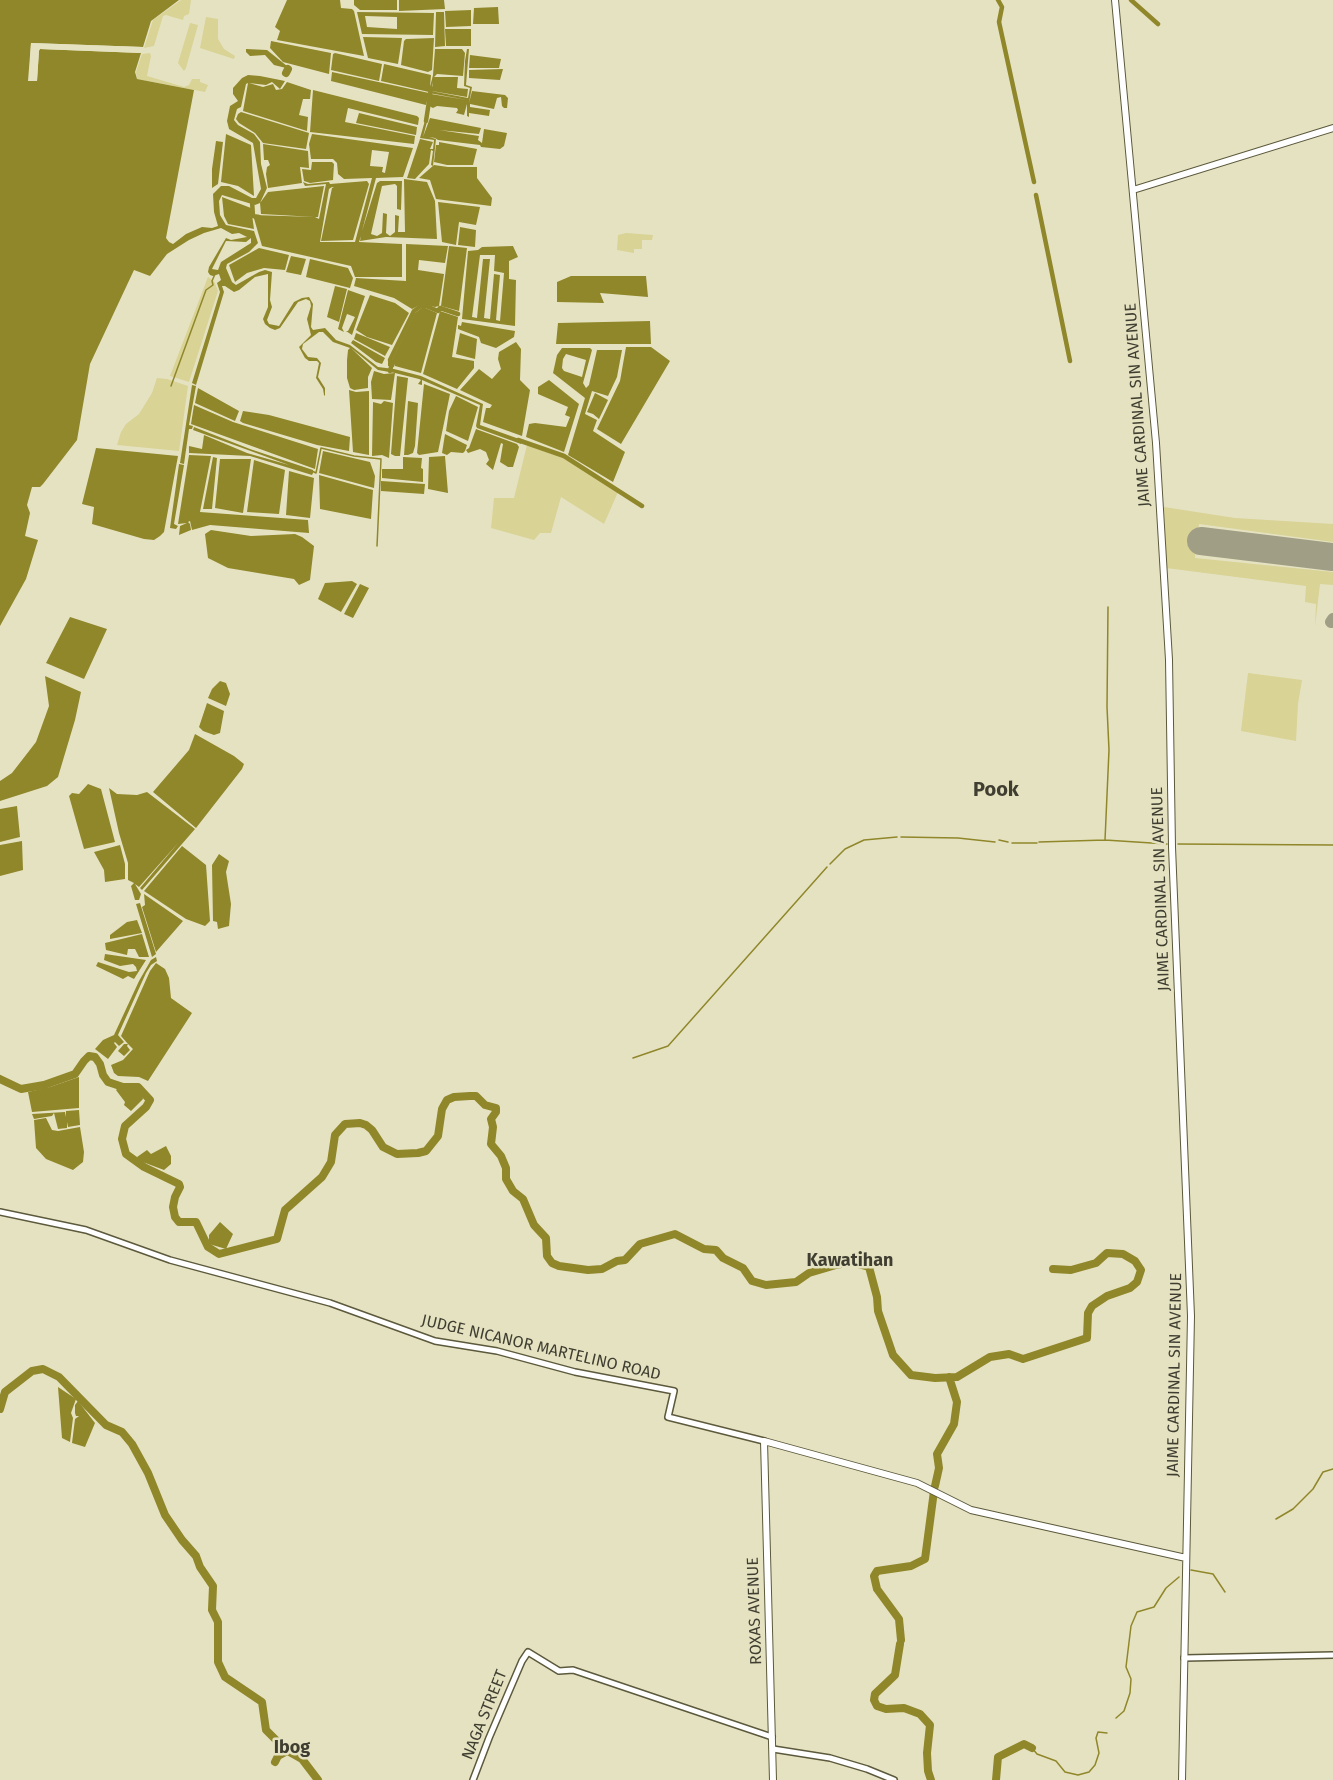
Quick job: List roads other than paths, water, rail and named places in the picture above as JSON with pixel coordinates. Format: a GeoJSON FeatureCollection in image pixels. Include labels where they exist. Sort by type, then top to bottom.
{"type":"FeatureCollection","features":[{"type":"Feature","properties":{"kind":"main road","name":"JAIME CARDINAL SIN AVENUE"},"geometry":{"type":"LineString","coordinates":[[1115,0],[1156,443],[1168,660],[1172,858],[1191,1316],[1182,1780]]}},
{"type":"Feature","properties":{"kind":"main road"},"geometry":{"type":"LineString","coordinates":[[1133,190],[1333,128]]}},
{"type":"Feature","properties":{"kind":"main road","name":"JUDGE NICANOR MARTELINO ROAD"},"geometry":{"type":"LineString","coordinates":[[764,1441],[852,1463],[917,1483],[971,1510],[1186,1558]]}},
{"type":"Feature","properties":{"kind":"main road","name":"ROXAS AVENUE"},"geometry":{"type":"LineString","coordinates":[[764,1441],[774,1780]]}},
{"type":"Feature","properties":{"kind":"street","name":"JUDGE NICANOR MARTELINO ROAD"},"geometry":{"type":"LineString","coordinates":[[0,1212],[86,1230],[170,1260],[330,1303],[435,1341],[497,1351],[575,1372],[674,1391],[668,1417],[764,1441]]}},
{"type":"Feature","properties":{"kind":"street","name":"NAGA STREET"},"geometry":{"type":"LineString","coordinates":[[474,1780],[489,1738],[522,1660],[528,1652],[559,1671],[573,1670],[772,1737]]}},
{"type":"Feature","properties":{"kind":"street"},"geometry":{"type":"LineString","coordinates":[[1184,1658],[1333,1655]]}},
{"type":"Feature","properties":{"kind":"street"},"geometry":{"type":"LineString","coordinates":[[773,1749],[830,1758],[894,1780]]}},
{"type":"Feature","properties":{"kind":"waterway"},"geometry":{"type":"LineString","coordinates":[[998,0],[1002,7],[999,22],[1034,182]]}},
{"type":"Feature","properties":{"kind":"waterway"},"geometry":{"type":"LineString","coordinates":[[1131,0],[1158,24]]}},
{"type":"Feature","properties":{"kind":"waterway"},"geometry":{"type":"LineString","coordinates":[[286,73],[288,69]]}},
{"type":"Feature","properties":{"kind":"waterway"},"geometry":{"type":"LineString","coordinates":[[426,121],[431,88]]}},
{"type":"Feature","properties":{"kind":"waterway"},"geometry":{"type":"LineString","coordinates":[[1036,195],[1070,361]]}},
{"type":"Feature","properties":{"kind":"waterway"},"geometry":{"type":"LineString","coordinates":[[252,201],[253,216],[259,217]]}},
{"type":"Feature","properties":{"kind":"waterway"},"geometry":{"type":"LineString","coordinates":[[171,386],[206,290],[213,285],[215,274]]}},
{"type":"Feature","properties":{"kind":"waterway"},"geometry":{"type":"LineString","coordinates":[[390,371],[392,363],[390,360],[414,311],[421,306],[426,306],[438,311],[440,308],[458,314]]}},
{"type":"Feature","properties":{"kind":"waterway"},"geometry":{"type":"LineString","coordinates":[[518,440],[564,456],[642,506]]}},
{"type":"Feature","properties":{"kind":"waterway"},"geometry":{"type":"LineString","coordinates":[[312,471],[316,473],[321,448],[354,456],[381,459],[377,546]]}},
{"type":"Feature","properties":{"kind":"waterway"},"geometry":{"type":"LineString","coordinates":[[1105,840],[1109,750],[1108,607]]}},
{"type":"Feature","properties":{"kind":"waterway"},"geometry":{"type":"LineString","coordinates":[[830,864],[845,849],[864,840],[897,837]]}},
{"type":"Feature","properties":{"kind":"waterway"},"geometry":{"type":"LineString","coordinates":[[901,837],[958,838],[995,842]]}},
{"type":"Feature","properties":{"kind":"waterway"},"geometry":{"type":"LineString","coordinates":[[999,840],[1008,842]]}},
{"type":"Feature","properties":{"kind":"waterway"},"geometry":{"type":"LineString","coordinates":[[1039,842],[1105,840],[1167,844]]}},
{"type":"Feature","properties":{"kind":"waterway"},"geometry":{"type":"LineString","coordinates":[[1012,843],[1037,843]]}},
{"type":"Feature","properties":{"kind":"waterway"},"geometry":{"type":"LineString","coordinates":[[1178,844],[1333,845]]}},
{"type":"Feature","properties":{"kind":"waterway"},"geometry":{"type":"LineString","coordinates":[[633,1058],[668,1046],[827,867]]}},
{"type":"Feature","properties":{"kind":"waterway"},"geometry":{"type":"LineString","coordinates":[[0,1079],[21,1089],[44,1085],[75,1074],[89,1056],[95,1057],[108,1082],[123,1087],[138,1087],[150,1100],[146,1107],[125,1126],[122,1139],[126,1154],[144,1167],[179,1184],[173,1207],[175,1217],[179,1222],[196,1222],[208,1247],[219,1254],[277,1239],[285,1210],[322,1177],[331,1162],[335,1135],[345,1124],[366,1125],[383,1147],[397,1154],[418,1153],[426,1151],[438,1136],[442,1109],[447,1100],[454,1097],[476,1096],[485,1105],[496,1108],[491,1119],[493,1127],[491,1144],[501,1156],[506,1168],[506,1179],[513,1191],[523,1199],[534,1225],[546,1238],[547,1256],[552,1263],[588,1270],[602,1269],[617,1261],[625,1260],[640,1244],[675,1234],[704,1249],[716,1250],[723,1258],[743,1268],[752,1281],[766,1285],[796,1282],[809,1273],[850,1262]]}},
{"type":"Feature","properties":{"kind":"waterway"},"geometry":{"type":"LineString","coordinates":[[854,1263],[869,1267],[877,1297],[878,1311],[893,1355],[911,1375],[935,1378],[957,1377],[990,1357],[1009,1354],[1023,1359],[1087,1338],[1088,1313],[1092,1306],[1107,1296],[1130,1288],[1137,1282],[1141,1270],[1135,1261],[1123,1254],[1107,1253],[1096,1263],[1071,1270],[1053,1269]]}},
{"type":"Feature","properties":{"kind":"waterway"},"geometry":{"type":"LineString","coordinates":[[0,1409],[5,1392],[32,1371],[43,1369],[59,1377],[106,1425],[122,1432],[132,1444],[148,1473],[165,1515],[196,1556],[200,1567],[213,1586],[212,1610],[218,1622],[218,1662],[225,1677],[262,1702],[266,1730],[283,1747]]}},
{"type":"Feature","properties":{"kind":"waterway"},"geometry":{"type":"LineString","coordinates":[[935,1486],[939,1468],[937,1454],[954,1424],[957,1402],[949,1377]]}},
{"type":"Feature","properties":{"kind":"waterway"},"geometry":{"type":"LineString","coordinates":[[1276,1519],[1293,1509],[1313,1489],[1323,1472],[1333,1469]]}},
{"type":"Feature","properties":{"kind":"waterway"},"geometry":{"type":"LineString","coordinates":[[901,1640],[899,1619],[877,1589],[874,1576],[877,1571],[911,1566],[925,1559],[934,1491]]}},
{"type":"Feature","properties":{"kind":"waterway"},"geometry":{"type":"LineString","coordinates":[[1191,1570],[1213,1574],[1225,1592]]}},
{"type":"Feature","properties":{"kind":"waterway"},"geometry":{"type":"LineString","coordinates":[[1116,1718],[1124,1711],[1130,1693],[1131,1679],[1126,1667],[1131,1626],[1137,1612],[1154,1607],[1166,1588],[1179,1577]]}},
{"type":"Feature","properties":{"kind":"waterway"},"geometry":{"type":"LineString","coordinates":[[900,1644],[895,1675],[875,1694],[874,1700],[877,1706],[886,1709],[904,1708],[920,1714],[930,1725],[927,1753],[931,1780]]}},
{"type":"Feature","properties":{"kind":"waterway"},"geometry":{"type":"LineString","coordinates":[[1032,1748],[1037,1754],[1056,1761],[1065,1772],[1078,1775],[1089,1772],[1095,1765],[1099,1753],[1096,1738],[1098,1732],[1107,1733]]}},
{"type":"Feature","properties":{"kind":"waterway"},"geometry":{"type":"LineString","coordinates":[[996,1780],[998,1757],[1024,1744],[1032,1748]]}},
{"type":"Feature","properties":{"kind":"waterway"},"geometry":{"type":"LineString","coordinates":[[286,1750],[302,1759],[318,1780]]}},
{"type":"Feature","properties":{"kind":"waterway"},"geometry":{"type":"LineString","coordinates":[[275,1762],[278,1756],[287,1751]]}},
{"type":"Feature","properties":{"kind":"district","name":"Pook"},"geometry":{"type":"Point","coordinates":[996,790]}},
{"type":"Feature","properties":{"kind":"district","name":"Kawatihan"},"geometry":{"type":"Point","coordinates":[850,1261]}},
{"type":"Feature","properties":{"kind":"district","name":"Ibog"},"geometry":{"type":"Point","coordinates":[292,1748]}}]}
